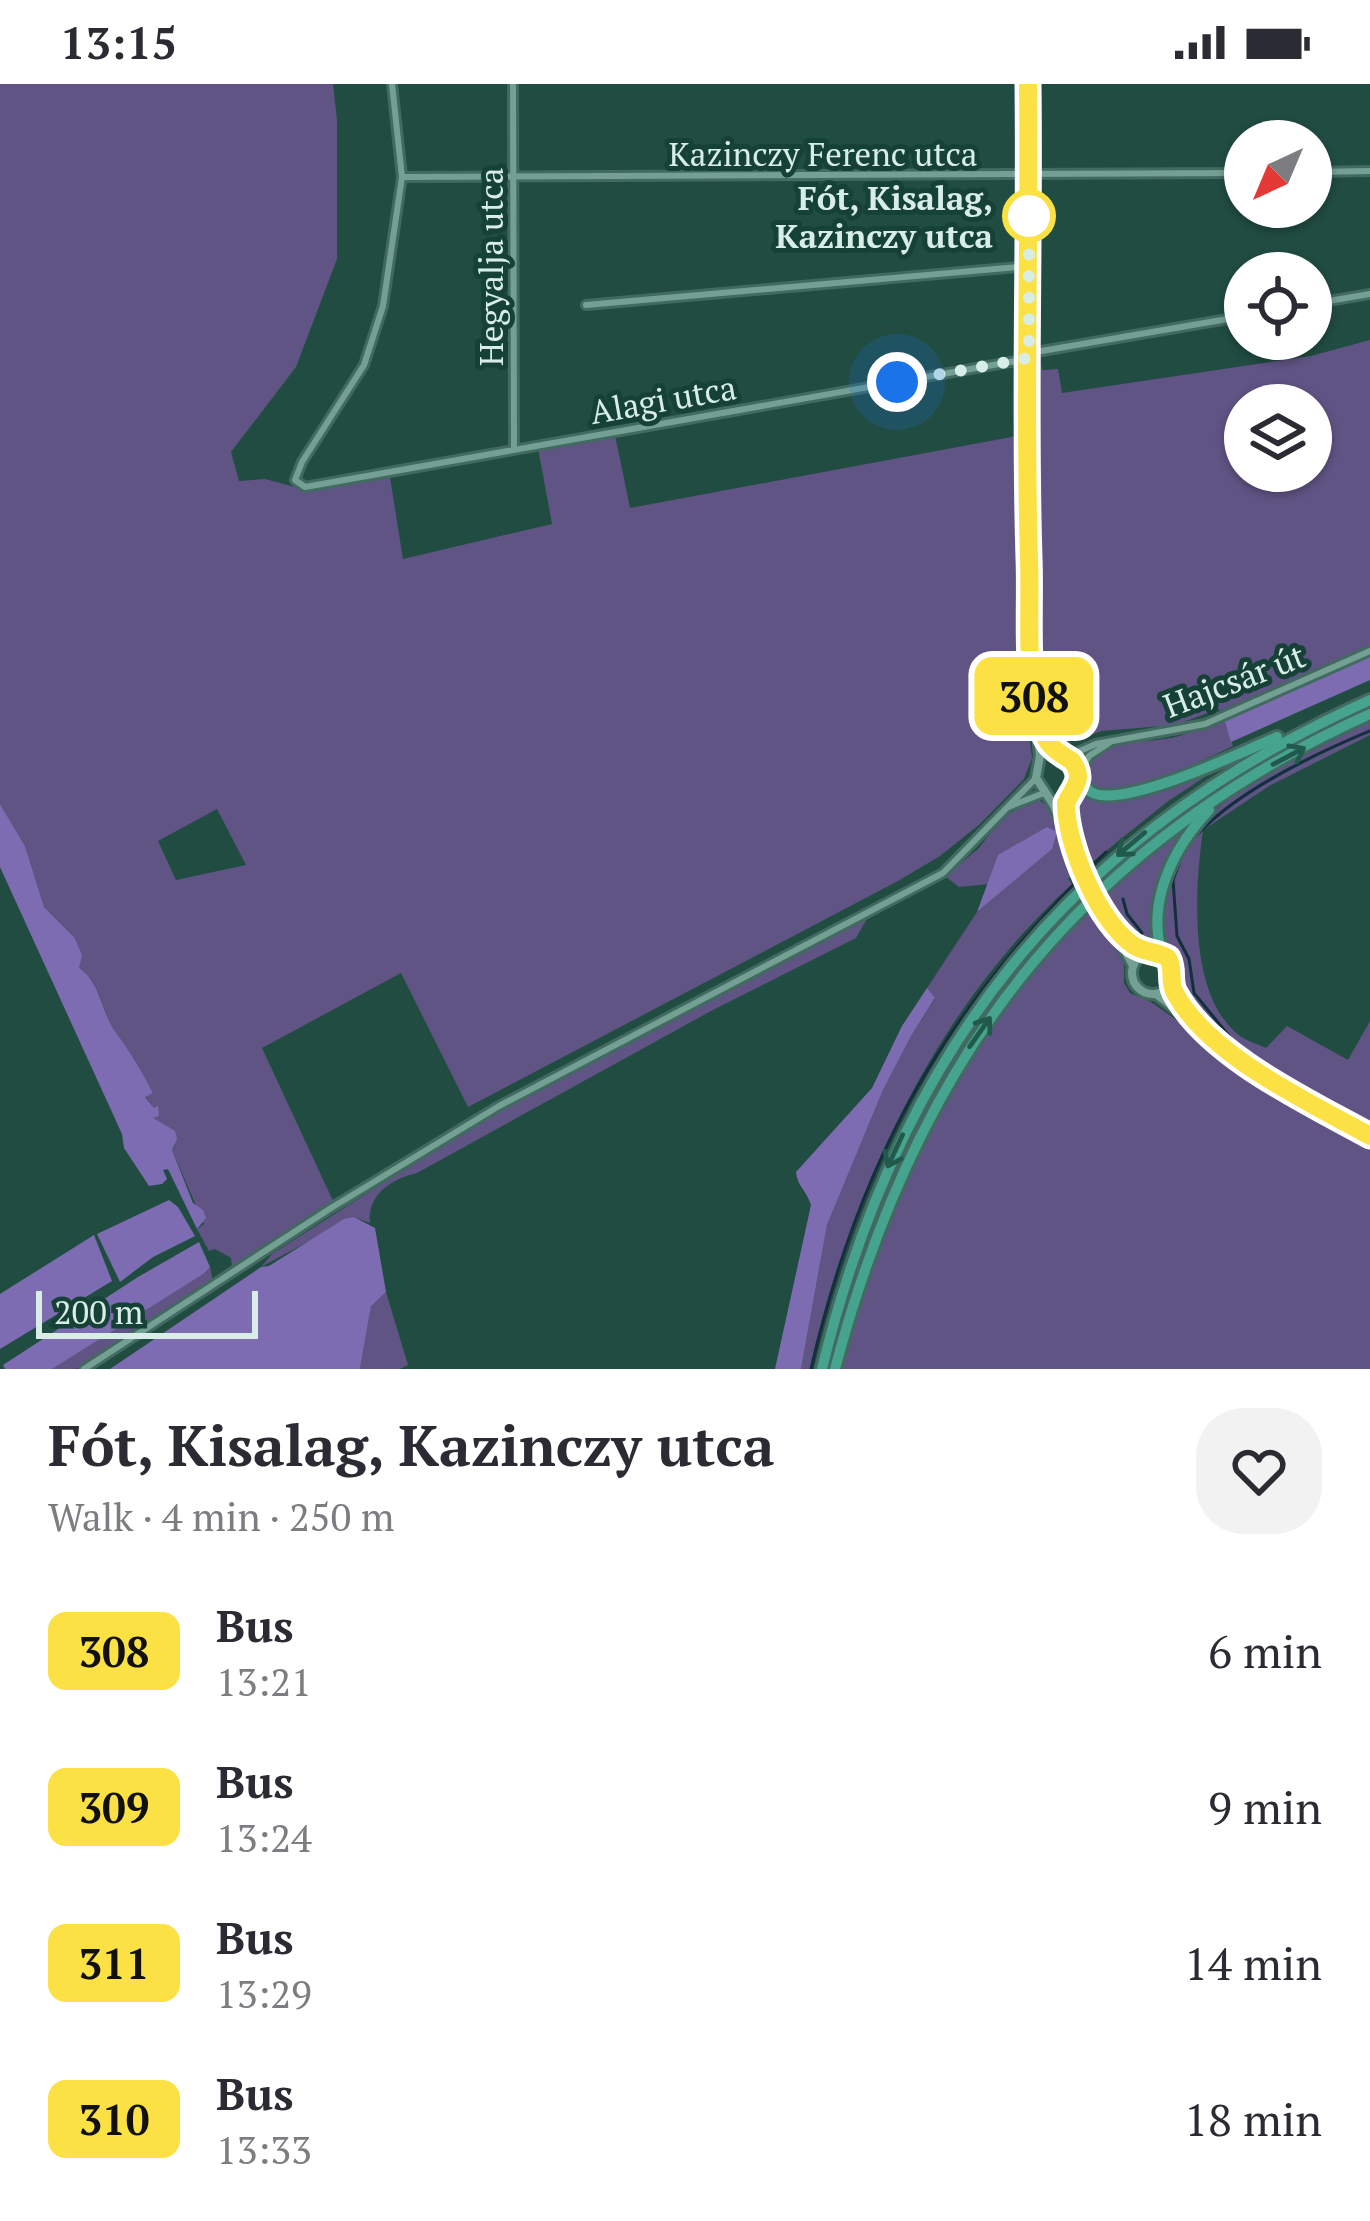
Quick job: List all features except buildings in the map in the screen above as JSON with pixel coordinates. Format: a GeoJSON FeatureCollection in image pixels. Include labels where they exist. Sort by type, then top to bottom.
{"type":"FeatureCollection","features":[{"type":"Feature","properties":{"kind":"highway"},"geometry":{"type":"LineString","coordinates":[[1079,777],[1100,795],[1136,792],[1370,700]]}},
{"type":"Feature","properties":{"kind":"highway"},"geometry":{"type":"LineString","coordinates":[[836,1369],[887,1204],[932,1108],[985,1024],[1047,947],[1105,887],[1161,839],[1224,794],[1370,714]]}},
{"type":"Feature","properties":{"kind":"highway"},"geometry":{"type":"LineString","coordinates":[[822,1369],[852,1256],[896,1147],[946,1055],[1005,972],[1066,904],[1149,829],[1225,775],[1315,725]]}},
{"type":"Feature","properties":{"kind":"highway"},"geometry":{"type":"LineString","coordinates":[[1162,954],[1158,921],[1170,865],[1190,830],[1224,794]]}},
{"type":"Feature","properties":{"kind":"street"},"geometry":{"type":"LineString","coordinates":[[392,84],[402,177]]}},
{"type":"Feature","properties":{"kind":"street","name":"Hegyalja utca"},"geometry":{"type":"LineString","coordinates":[[513,84],[514,449]]}},
{"type":"Feature","properties":{"kind":"street"},"geometry":{"type":"LineString","coordinates":[[84,1369],[499,1106],[907,895],[956,863],[1036,778],[1040,764],[1028,526],[1028,84]]}},
{"type":"Feature","properties":{"kind":"street"},"geometry":{"type":"LineString","coordinates":[[1332,172],[1370,172]]}},
{"type":"Feature","properties":{"kind":"street","name":"Kazinczy Ferenc utca"},"geometry":{"type":"LineString","coordinates":[[402,177],[1224,173]]}},
{"type":"Feature","properties":{"kind":"street","name":"Alagi utca"},"geometry":{"type":"LineString","coordinates":[[402,177],[374,341],[340,406],[302,462],[296,481],[305,487],[1224,320]]}},
{"type":"Feature","properties":{"kind":"street"},"geometry":{"type":"LineString","coordinates":[[586,305],[1029,266]]}},
{"type":"Feature","properties":{"kind":"street"},"geometry":{"type":"LineString","coordinates":[[1332,300],[1370,294]]}},
{"type":"Feature","properties":{"kind":"street","name":"Hajcsár út"},"geometry":{"type":"LineString","coordinates":[[1062,756],[1112,741],[1205,724],[1370,651]]}},
{"type":"Feature","properties":{"kind":"street"},"geometry":{"type":"LineString","coordinates":[[1036,707],[1047,742],[1079,777]]}},
{"type":"Feature","properties":{"kind":"street"},"geometry":{"type":"LineString","coordinates":[[1072,845],[1065,809],[1070,795],[1089,756],[1112,741]]}},
{"type":"Feature","properties":{"kind":"street"},"geometry":{"type":"LineString","coordinates":[[1040,764],[1062,756]]}},
{"type":"Feature","properties":{"kind":"street"},"geometry":{"type":"LineString","coordinates":[[1036,778],[1133,965],[1137,986],[1198,1023],[1258,1072],[1370,1136]]}},
{"type":"Feature","properties":{"kind":"street"},"geometry":{"type":"LineString","coordinates":[[1000,812],[1019,800],[1070,795]]}},
{"type":"Feature","properties":{"kind":"street"},"geometry":{"type":"LineString","coordinates":[[1112,925],[1133,945],[1162,954],[1172,964],[1171,984],[1198,1023]]}},
{"type":"Feature","properties":{"kind":"street"},"geometry":{"type":"LineString","coordinates":[[1133,965],[1147,952]]}},
{"type":"Feature","properties":{"kind":"street"},"geometry":{"type":"LineString","coordinates":[[1156,994],[1171,984]]}},
{"type":"Feature","properties":{"kind":"shaded area"},"geometry":{"type":"Polygon","coordinates":[[[0,84],[333,84],[337,259],[296,367],[231,452],[239,481],[265,479],[306,490],[390,477],[403,559],[552,524],[538,448],[615,435],[630,508],[1022,435],[1022,681],[1032,758],[1024,779],[980,824],[898,881],[468,1107],[401,973],[262,1048],[334,1203],[232,1268],[231,1258],[215,1249],[209,1251],[197,1229],[204,1224],[172,1150],[175,1145],[153,1119],[154,1108],[145,1096],[153,1093],[112,1026],[97,989],[78,968],[74,937],[44,907],[25,846],[0,804],[0,84]],[[217,809],[158,841],[176,880],[246,865],[217,809]]]}},
{"type":"Feature","properties":{"kind":"shaded area"},"geometry":{"type":"Polygon","coordinates":[[[1370,340],[1370,655],[1224,719],[1233,746],[1200,762],[1145,783],[1091,786],[1083,770],[1102,751],[1179,736],[1223,718],[1219,709],[1175,725],[1102,731],[1059,745],[1050,731],[1042,656],[1036,652],[1033,358],[1040,354],[1042,370],[1058,369],[1062,393],[1284,360],[1332,360],[1332,350],[1370,340]]]}},
{"type":"Feature","properties":{"kind":"shaded area"},"geometry":{"type":"Polygon","coordinates":[[[1370,655],[1370,680],[1231,742],[1224,719],[1370,655]]]}},
{"type":"Feature","properties":{"kind":"shaded area"},"geometry":{"type":"Polygon","coordinates":[[[1370,720],[1370,735],[1269,786],[1203,830],[1197,910],[1211,995],[1240,1036],[1266,1048],[1287,1026],[1348,1060],[1370,1021],[1370,1130],[1222,1041],[1187,1007],[1175,988],[1177,966],[1162,940],[1163,900],[1171,868],[1200,824],[1237,791],[1370,720]]]}},
{"type":"Feature","properties":{"kind":"shaded area"},"geometry":{"type":"Polygon","coordinates":[[[1227,762],[1167,802],[1086,867],[1069,821],[1075,793],[1103,798],[1227,762]]]}},
{"type":"Feature","properties":{"kind":"shaded area"},"geometry":{"type":"Polygon","coordinates":[[[1037,799],[1048,806],[1077,875],[1068,878],[1072,884],[978,988],[939,1046],[875,1170],[849,1235],[810,1369],[801,1369],[827,1225],[883,1090],[935,999],[927,988],[977,912],[1051,849],[998,855],[990,884],[959,887],[945,876],[978,849],[1003,817],[1037,799]]]}},
{"type":"Feature","properties":{"kind":"shaded area"},"geometry":{"type":"Polygon","coordinates":[[[0,804],[25,846],[44,907],[74,937],[82,955],[79,968],[92,981],[112,1026],[153,1093],[145,1097],[154,1108],[158,1106],[159,1116],[153,1118],[175,1131],[172,1150],[193,1203],[206,1218],[197,1229],[168,1169],[163,1170],[167,1179],[162,1184],[149,1186],[124,1148],[122,1134],[0,867],[0,804]]]}},
{"type":"Feature","properties":{"kind":"shaded area"},"geometry":{"type":"Polygon","coordinates":[[[1189,822],[1160,879],[1150,943],[1138,945],[1117,925],[1102,898],[1189,822]]]}},
{"type":"Feature","properties":{"kind":"shaded area"},"geometry":{"type":"Polygon","coordinates":[[[1047,827],[1057,832],[1052,849],[977,912],[998,855],[1047,827]]]}},
{"type":"Feature","properties":{"kind":"shaded area"},"geometry":{"type":"Polygon","coordinates":[[[1094,906],[1124,964],[1124,983],[1130,993],[1370,1144],[1370,1369],[841,1369],[876,1241],[932,1118],[1005,1005],[1094,906]]]}},
{"type":"Feature","properties":{"kind":"shaded area"},"geometry":{"type":"Polygon","coordinates":[[[868,917],[856,938],[398,1179],[377,1196],[370,1223],[354,1217],[261,1267],[272,1254],[502,1107],[868,917]]]}},
{"type":"Feature","properties":{"kind":"shaded area"},"geometry":{"type":"Polygon","coordinates":[[[927,988],[935,998],[883,1090],[827,1225],[801,1369],[775,1369],[811,1205],[796,1172],[872,1088],[927,988]]]}},
{"type":"Feature","properties":{"kind":"shaded area"},"geometry":{"type":"Polygon","coordinates":[[[169,1200],[195,1236],[153,1257],[120,1282],[97,1234],[169,1200]]]}},
{"type":"Feature","properties":{"kind":"shaded area"},"geometry":{"type":"Polygon","coordinates":[[[354,1217],[375,1228],[386,1292],[371,1306],[360,1369],[110,1369],[261,1267],[354,1217]]]}},
{"type":"Feature","properties":{"kind":"shaded area"},"geometry":{"type":"Polygon","coordinates":[[[94,1235],[112,1281],[0,1349],[0,1294],[94,1235]]]}},
{"type":"Feature","properties":{"kind":"shaded area"},"geometry":{"type":"Polygon","coordinates":[[[199,1242],[210,1267],[203,1274],[52,1369],[5,1369],[3,1365],[199,1242]]]}},
{"type":"Feature","properties":{"kind":"shaded area"},"geometry":{"type":"Polygon","coordinates":[[[210,1267],[213,1282],[76,1369],[52,1369],[210,1267]]]}},
{"type":"Feature","properties":{"kind":"shaded area"},"geometry":{"type":"Polygon","coordinates":[[[386,1292],[408,1365],[360,1369],[371,1305],[386,1292]]]}},
{"type":"Feature","properties":{"kind":"waterway"},"geometry":{"type":"LineString","coordinates":[[1188,845],[1247,794],[1370,731]]}},
{"type":"Feature","properties":{"kind":"waterway"},"geometry":{"type":"LineString","coordinates":[[811,1369],[856,1218],[918,1087],[1000,967],[1106,852]]}},
{"type":"Feature","properties":{"kind":"waterway"},"geometry":{"type":"LineString","coordinates":[[1181,858],[1173,880],[1177,936],[1189,959],[1194,993],[1234,1042],[1287,1078]]}},
{"type":"Feature","properties":{"kind":"waterway"},"geometry":{"type":"LineString","coordinates":[[1123,899],[1127,914],[1142,933]]}},
{"type":"Feature","properties":{"kind":"bus line","name":"308"},"geometry":{"type":"LineString","coordinates":[[1028,84],[1028,526],[1033,680],[1047,742],[1058,755],[1072,761],[1079,774],[1066,803],[1072,845],[1112,925],[1133,945],[1168,958],[1174,971],[1173,990],[1198,1023],[1258,1072],[1370,1136]]}},
{"type":"Feature","properties":{"kind":"place","name":"Fót, Kisalag, Kazinczy utca"},"geometry":{"type":"Point","coordinates":[1029,216]}},
{"type":"Feature","properties":{"kind":"route"},"geometry":{"type":"LineString","coordinates":[[897,382],[1029,358],[1029,216]]}}]}
